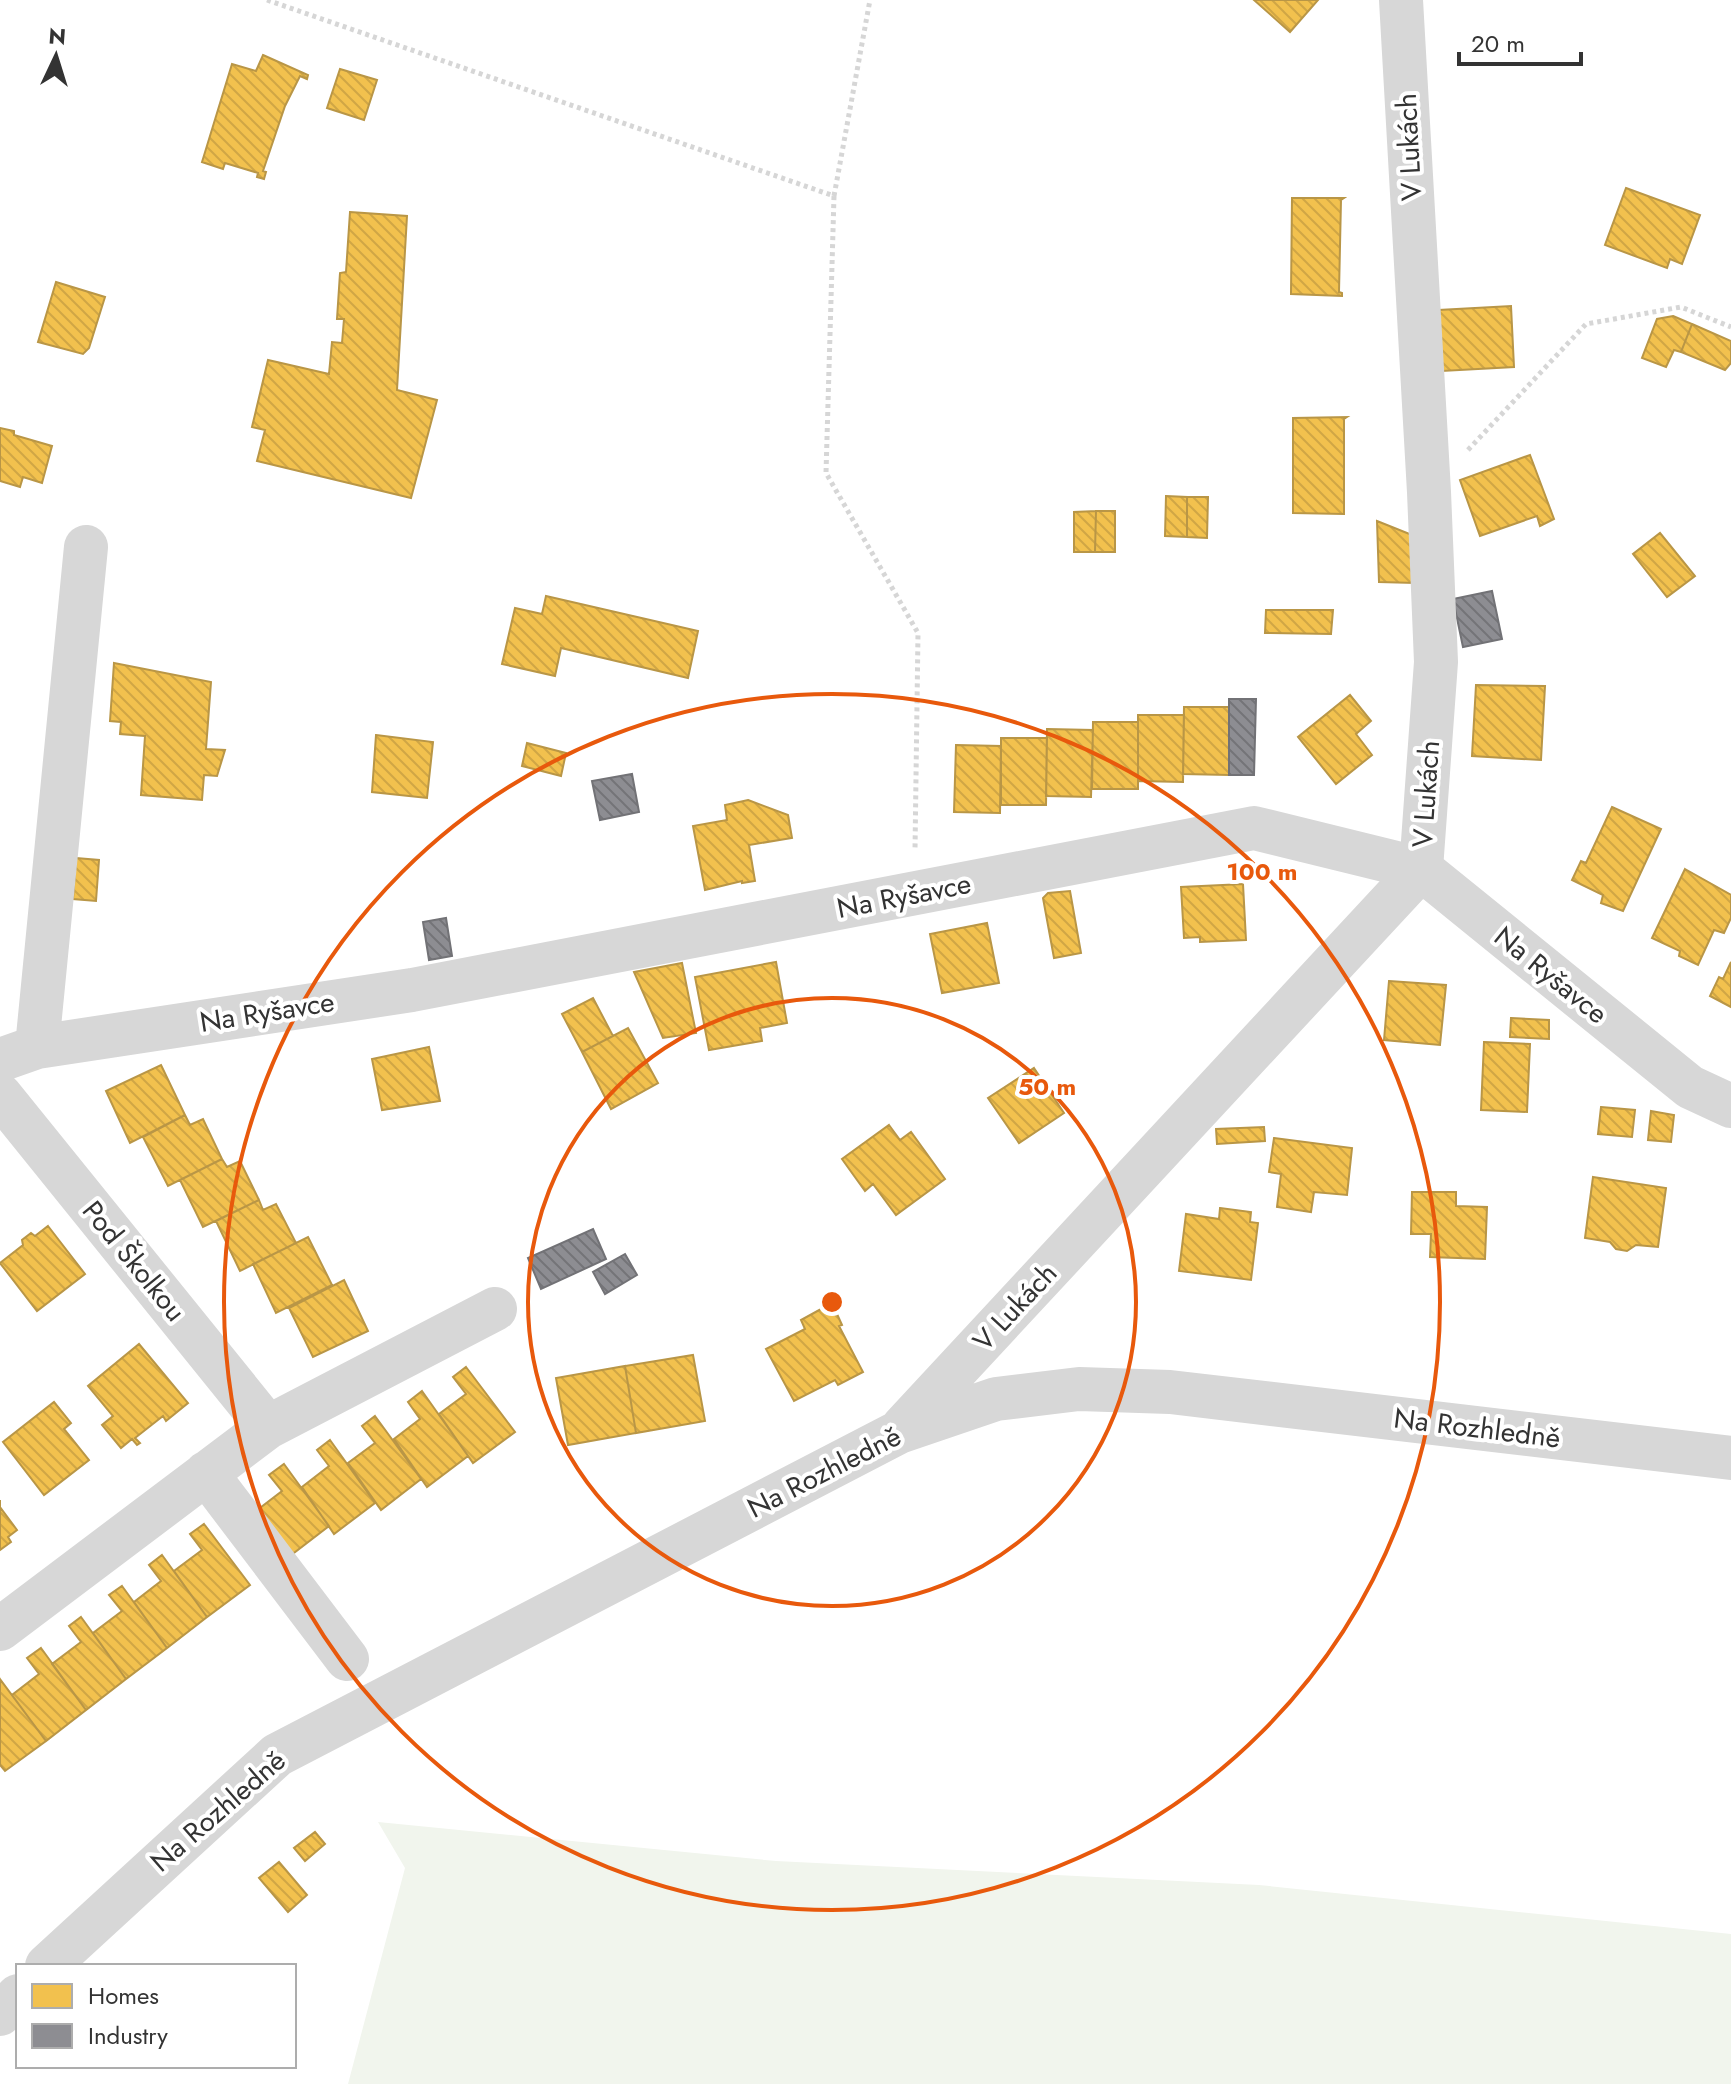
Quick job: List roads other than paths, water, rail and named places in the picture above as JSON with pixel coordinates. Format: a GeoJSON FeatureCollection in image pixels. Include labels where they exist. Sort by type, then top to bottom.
{"type":"FeatureCollection","features":[{"type":"Feature","properties":{"kind":"street","name":"V Lukách"},"geometry":{"type":"LineString","coordinates":[[899,1432],[1421,869],[1436,662],[1401,0]]}},
{"type":"Feature","properties":{"kind":"street"},"geometry":{"type":"LineString","coordinates":[[18,1053],[86,547]]}},
{"type":"Feature","properties":{"kind":"street","name":"Na Ryšavce"},"geometry":{"type":"LineString","coordinates":[[18,1053],[412,990],[1254,828],[1421,869],[1690,1087],[1731,1106]]}},
{"type":"Feature","properties":{"kind":"street","name":"Pod Školkou"},"geometry":{"type":"LineString","coordinates":[[0,1095],[268,1427]]}},
{"type":"Feature","properties":{"kind":"street"},"geometry":{"type":"LineString","coordinates":[[0,1629],[268,1427],[495,1309]]}},
{"type":"Feature","properties":{"kind":"street","name":"Na Rozhledně"},"geometry":{"type":"LineString","coordinates":[[49,1964],[277,1755],[899,1432],[996,1399],[1079,1389],[1170,1392],[1731,1458]]}},
{"type":"Feature","properties":{"kind":"street"},"geometry":{"type":"LineString","coordinates":[[206,1473],[347,1659]]}},
{"type":"Feature","properties":{"kind":"street"},"geometry":{"type":"LineString","coordinates":[[0,2014],[16,1998]]}}]}
